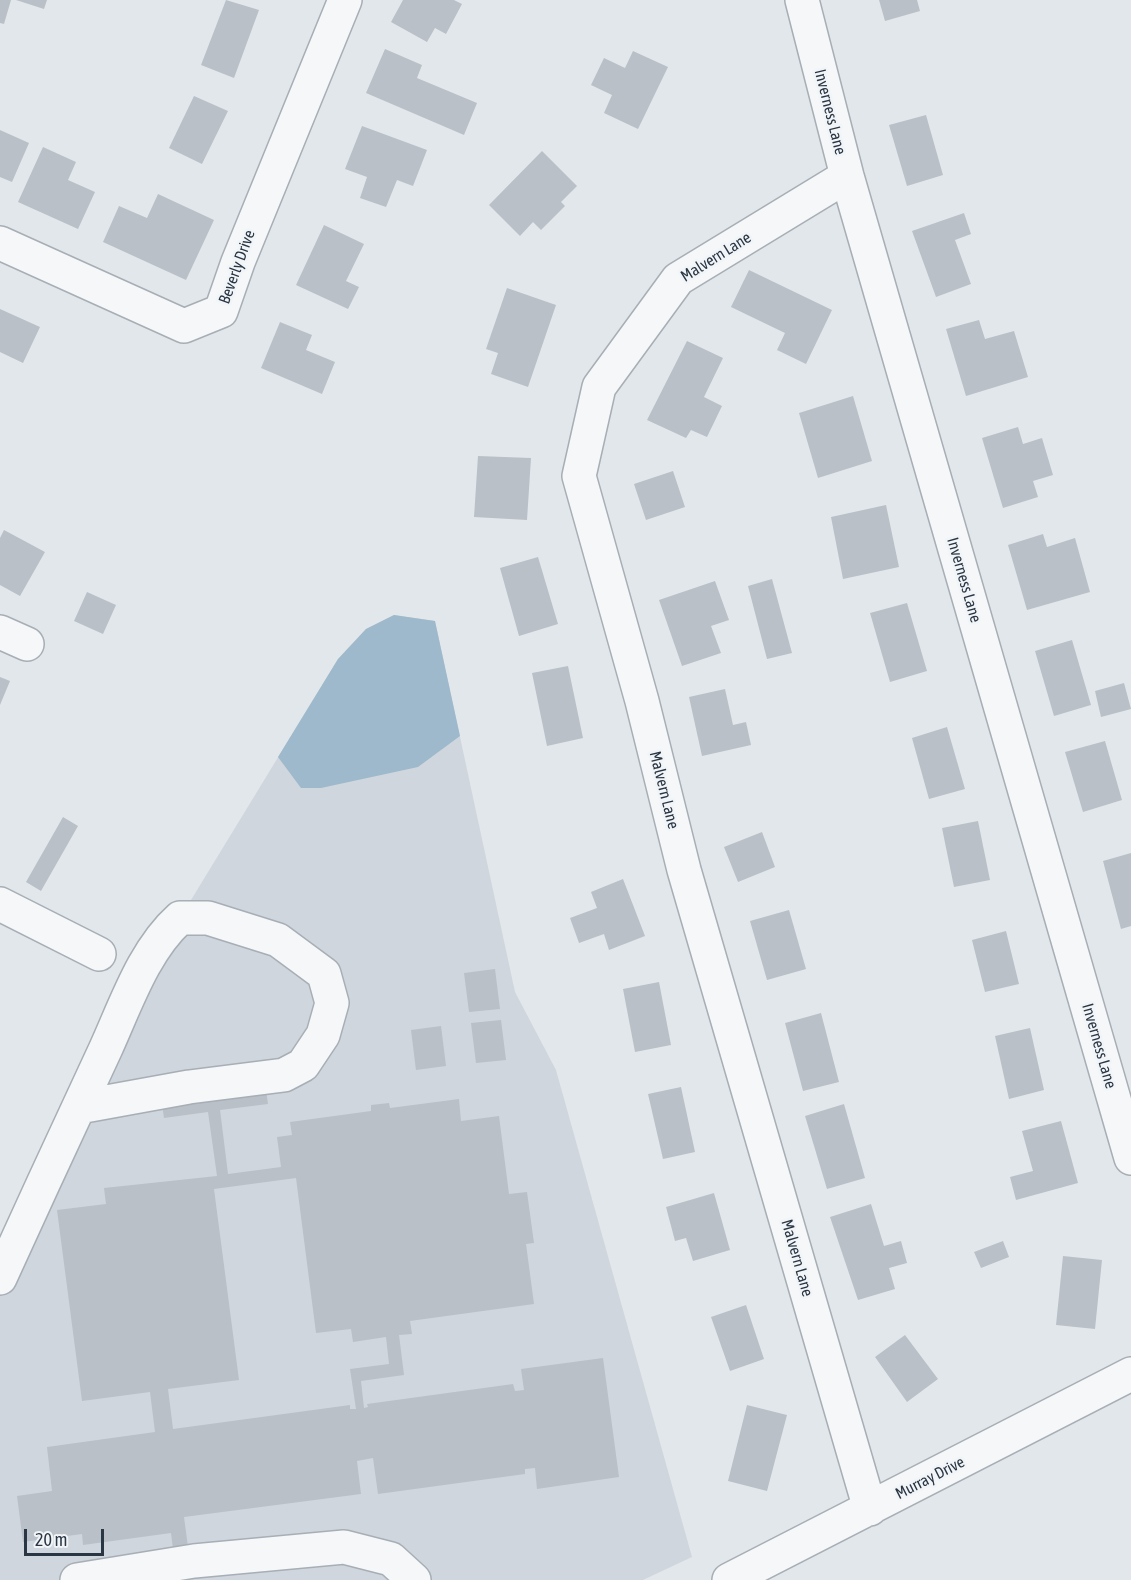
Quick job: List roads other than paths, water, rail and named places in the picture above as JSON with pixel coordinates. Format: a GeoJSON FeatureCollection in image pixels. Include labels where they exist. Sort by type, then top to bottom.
{"type":"FeatureCollection","features":[{"type":"Feature","properties":{"kind":"street","name":"Beverly Drive"},"geometry":{"type":"LineString","coordinates":[[0,243],[184,326],[221,311],[238,262],[345,0]]}},
{"type":"Feature","properties":{"kind":"street","name":"Inverness Lane"},"geometry":{"type":"LineString","coordinates":[[802,0],[847,176],[1131,1158]]}},
{"type":"Feature","properties":{"kind":"street","name":"Malvern Lane"},"geometry":{"type":"LineString","coordinates":[[847,176],[678,279],[599,387],[579,476],[642,701],[684,870],[870,1509]]}},
{"type":"Feature","properties":{"kind":"street"},"geometry":{"type":"LineString","coordinates":[[0,904],[99,954]]}},
{"type":"Feature","properties":{"kind":"street"},"geometry":{"type":"LineString","coordinates":[[0,1278],[78,1107],[161,934],[180,918],[208,918],[278,940],[324,974],[332,1003],[323,1035],[303,1065],[284,1075],[189,1086],[78,1107]]}},
{"type":"Feature","properties":{"kind":"street","name":"Murray Drive"},"geometry":{"type":"LineString","coordinates":[[729,1580],[1131,1374]]}},
{"type":"Feature","properties":{"kind":"street"},"geometry":{"type":"LineString","coordinates":[[77,1580],[194,1561],[344,1547],[391,1559],[414,1580]]}},
{"type":"Feature","properties":{"kind":"water"},"geometry":{"type":"Polygon","coordinates":[[[394,615],[435,621],[460,736],[418,767],[321,788],[301,788],[278,757],[338,659],[366,629],[394,615]]]}}]}
